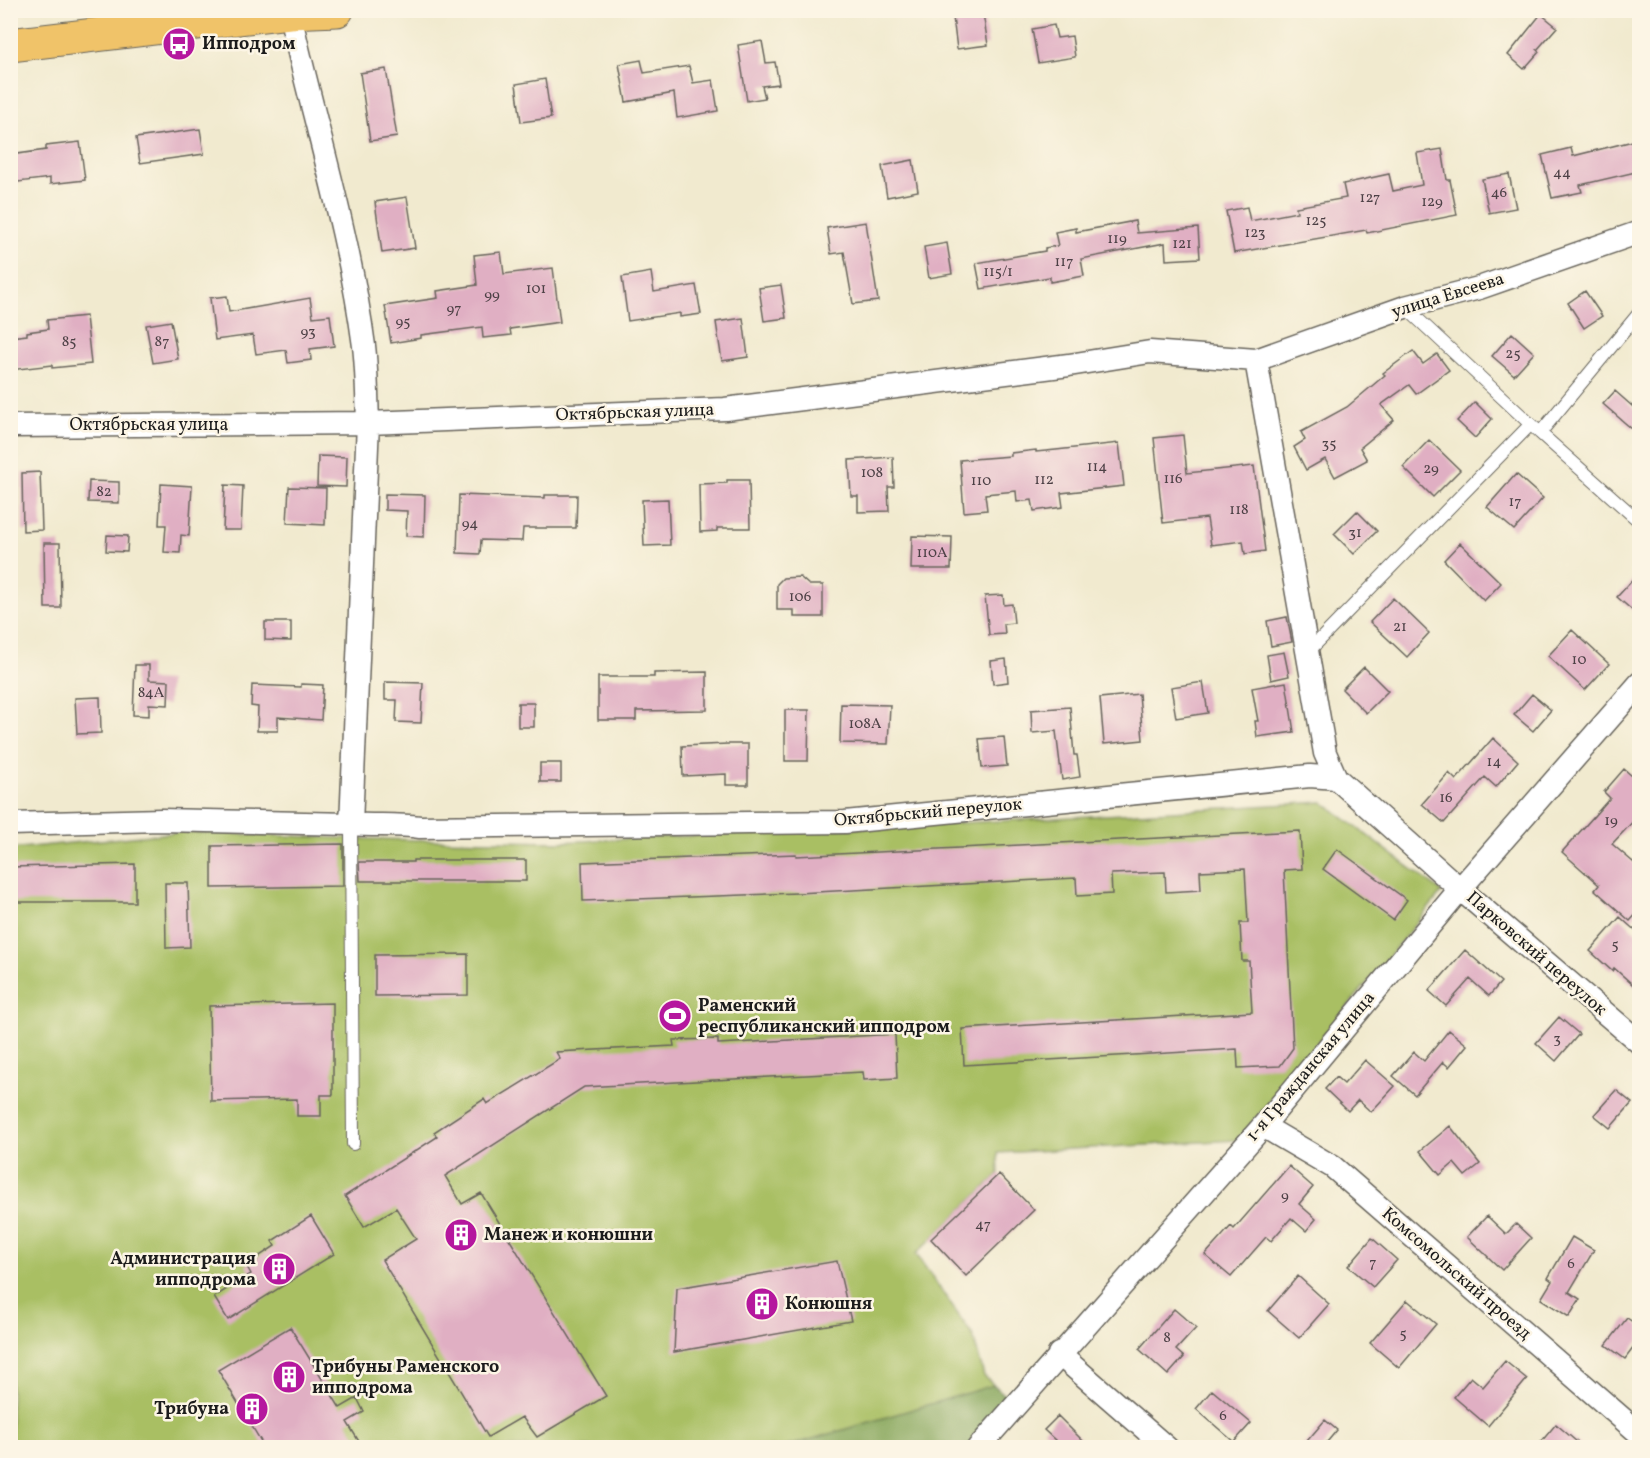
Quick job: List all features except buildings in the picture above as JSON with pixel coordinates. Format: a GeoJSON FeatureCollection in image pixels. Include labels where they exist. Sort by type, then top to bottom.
{"type":"FeatureCollection","features":[{"type":"Feature","properties":{"kind":"main road"},"geometry":{"type":"LineString","coordinates":[[10,45],[289,11],[337,10]]}},
{"type":"Feature","properties":{"kind":"street"},"geometry":{"type":"LineString","coordinates":[[289,11],[342,224],[364,347],[368,423],[351,824]]}},
{"type":"Feature","properties":{"kind":"street","name":"улица Евсеева"},"geometry":{"type":"LineString","coordinates":[[1256,360],[1405,307],[1479,288],[1640,232]]}},
{"type":"Feature","properties":{"kind":"street","name":"Октябрьская улица"},"geometry":{"type":"LineString","coordinates":[[10,426],[368,423],[725,409],[1069,365],[1150,352],[1256,360]]}},
{"type":"Feature","properties":{"kind":"street"},"geometry":{"type":"LineString","coordinates":[[1256,360],[1325,753],[1336,778],[1460,889]]}},
{"type":"Feature","properties":{"kind":"street","name":"1-я Гражданская улица"},"geometry":{"type":"LineString","coordinates":[[978,1448],[1263,1126],[1460,889],[1640,683]]}},
{"type":"Feature","properties":{"kind":"street","name":"Октябрьский переулок"},"geometry":{"type":"LineString","coordinates":[[10,824],[161,820],[420,827],[844,822],[1310,776],[1336,778]]}},
{"type":"Feature","properties":{"kind":"street","name":"Парковский переулок"},"geometry":{"type":"LineString","coordinates":[[1460,889],[1640,1043]]}},
{"type":"Feature","properties":{"kind":"street","name":"Комсомольский проезд"},"geometry":{"type":"LineString","coordinates":[[1263,1126],[1333,1167],[1640,1434]]}},
{"type":"Feature","properties":{"kind":"street"},"geometry":{"type":"LineString","coordinates":[[1059,1354],[1167,1448]]}},
{"type":"Feature","properties":{"kind":"lane"},"geometry":{"type":"LineString","coordinates":[[1405,307],[1535,429],[1640,522]]}},
{"type":"Feature","properties":{"kind":"lane"},"geometry":{"type":"LineString","coordinates":[[1306,654],[1535,429],[1640,312]]}},
{"type":"Feature","properties":{"kind":"lane"},"geometry":{"type":"LineString","coordinates":[[351,824],[353,1144]]}},
{"type":"Feature","properties":{"kind":"green space","name":"Раменский республиканский ипподром"},"geometry":{"type":"Polygon","coordinates":[[[1323,802],[1442,892],[1238,1140],[998,1153],[999,1174],[916,1254],[973,1336],[984,1376],[1009,1399],[967,1447],[11,1448],[11,849],[182,832],[366,839],[560,842],[1040,819],[1323,802]]]}},
{"type":"Feature","properties":{"kind":"green space"},"geometry":{"type":"Polygon","coordinates":[[[994,1385],[1009,1399],[967,1447],[782,1448],[994,1385]]]}},
{"type":"Feature","properties":{"kind":"place","name":"Ипподром"},"geometry":{"type":"Point","coordinates":[179,44]}},
{"type":"Feature","properties":{"kind":"place","name":"Раменский республиканский ипподром"},"geometry":{"type":"Point","coordinates":[675,1016]}},
{"type":"Feature","properties":{"kind":"place","name":"Манеж и конюшни"},"geometry":{"type":"Point","coordinates":[461,1235]}},
{"type":"Feature","properties":{"kind":"place","name":"Администрация ипподрома"},"geometry":{"type":"Point","coordinates":[279,1269]}},
{"type":"Feature","properties":{"kind":"place","name":"Конюшня"},"geometry":{"type":"Point","coordinates":[762,1304]}},
{"type":"Feature","properties":{"kind":"place","name":"Трибуны Раменского ипподрома"},"geometry":{"type":"Point","coordinates":[289,1377]}},
{"type":"Feature","properties":{"kind":"place","name":"Трибуна"},"geometry":{"type":"Point","coordinates":[252,1409]}}]}
